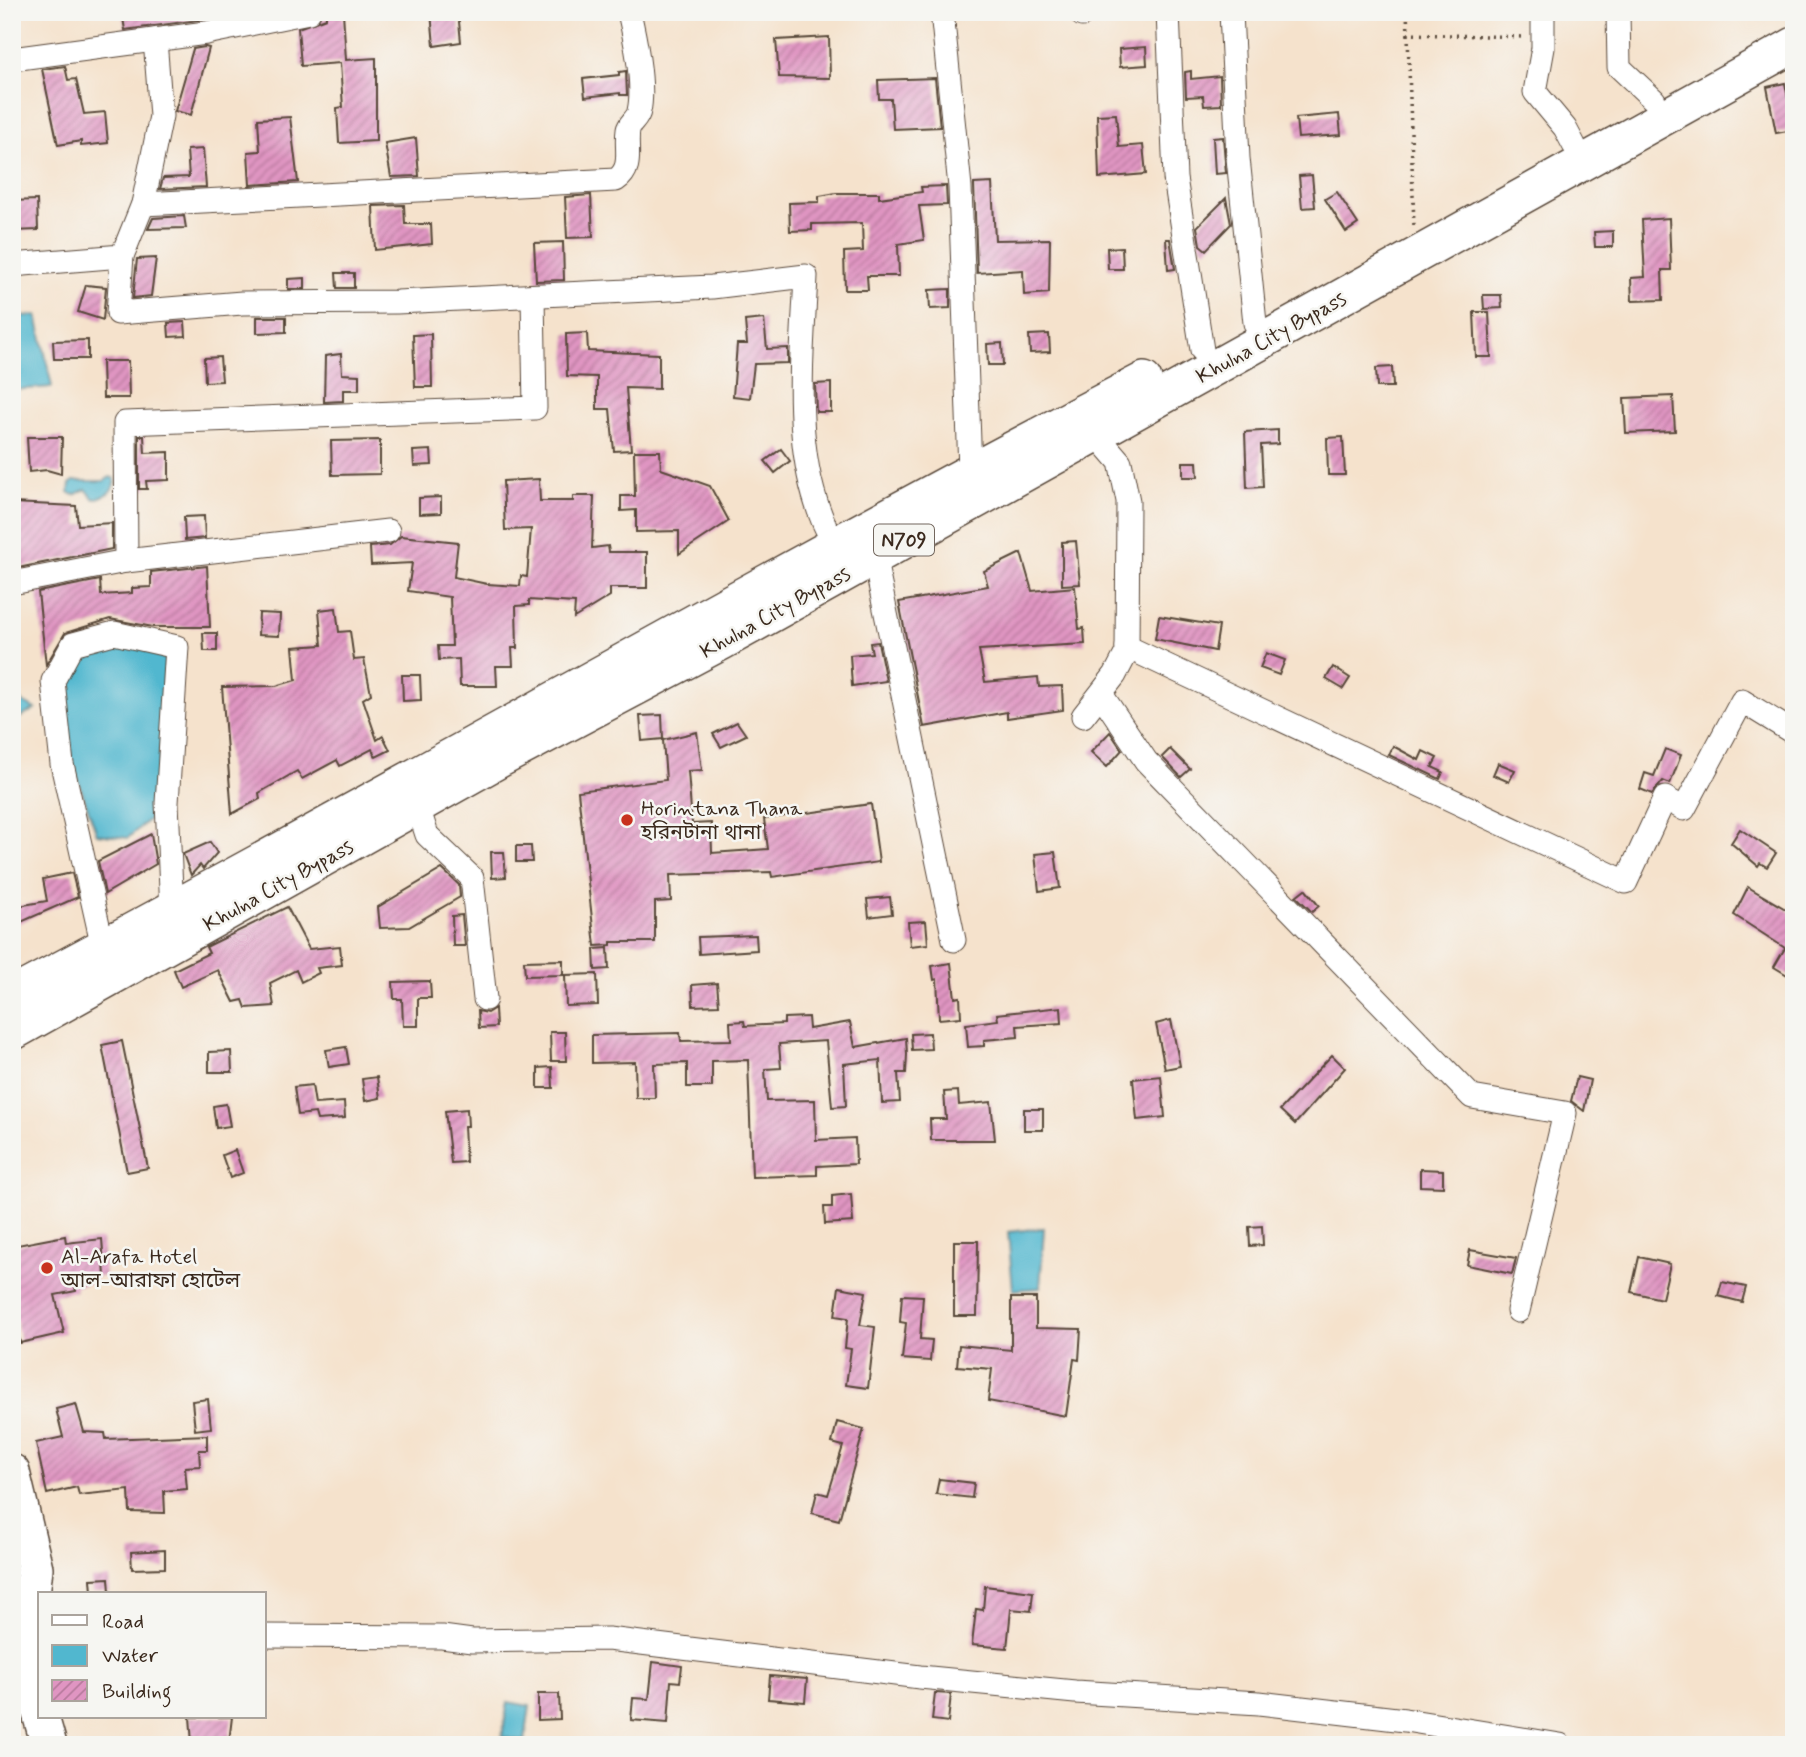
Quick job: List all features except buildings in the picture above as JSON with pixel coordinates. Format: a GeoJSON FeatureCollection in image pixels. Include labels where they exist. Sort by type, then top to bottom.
{"type":"FeatureCollection","features":[{"type":"Feature","properties":{"kind":"highway","name":"Khulna City Bypass"},"geometry":{"type":"LineString","coordinates":[[12,995],[172,911],[970,470],[1255,323],[1794,21]]}},
{"type":"Feature","properties":{"kind":"highway","name":"Khulna City Bypass"},"geometry":{"type":"LineString","coordinates":[[12,1032],[1794,46]]}},
{"type":"Feature","properties":{"kind":"highway"},"geometry":{"type":"LineString","coordinates":[[12,1472],[35,1568],[32,1656],[38,1695]]}},
{"type":"Feature","properties":{"kind":"highway"},"geometry":{"type":"LineString","coordinates":[[12,1618],[32,1656]]}},
{"type":"Feature","properties":{"kind":"highway"},"geometry":{"type":"LineString","coordinates":[[42,1718],[49,1745]]}},
{"type":"Feature","properties":{"kind":"street"},"geometry":{"type":"LineString","coordinates":[[12,59],[155,40],[309,12]]}},
{"type":"Feature","properties":{"kind":"street"},"geometry":{"type":"LineString","coordinates":[[143,204],[616,180],[627,167],[628,127],[639,111],[638,52],[629,12]]}},
{"type":"Feature","properties":{"kind":"street"},"geometry":{"type":"LineString","coordinates":[[942,12],[960,187],[970,470]]}},
{"type":"Feature","properties":{"kind":"street"},"geometry":{"type":"LineString","coordinates":[[1168,12],[1175,178],[1202,350]]}},
{"type":"Feature","properties":{"kind":"street"},"geometry":{"type":"LineString","coordinates":[[1231,12],[1238,158],[1255,323]]}},
{"type":"Feature","properties":{"kind":"street"},"geometry":{"type":"LineString","coordinates":[[1543,12],[1543,37],[1535,92],[1574,145]]}},
{"type":"Feature","properties":{"kind":"street"},"geometry":{"type":"LineString","coordinates":[[1618,12],[1619,67],[1654,100]]}},
{"type":"Feature","properties":{"kind":"street"},"geometry":{"type":"LineString","coordinates":[[155,40],[161,116],[143,204],[122,256],[118,313],[242,303],[397,302],[712,287],[806,276],[801,370],[806,460],[822,522],[835,545]]}},
{"type":"Feature","properties":{"kind":"street"},"geometry":{"type":"LineString","coordinates":[[12,265],[122,256]]}},
{"type":"Feature","properties":{"kind":"street"},"geometry":{"type":"LineString","coordinates":[[126,561],[125,423],[535,408],[533,296]]}},
{"type":"Feature","properties":{"kind":"street"},"geometry":{"type":"LineString","coordinates":[[1083,716],[1115,675],[1127,647],[1128,501],[1120,462],[1096,434]]}},
{"type":"Feature","properties":{"kind":"street"},"geometry":{"type":"LineString","coordinates":[[12,583],[126,561],[388,531]]}},
{"type":"Feature","properties":{"kind":"street"},"geometry":{"type":"LineString","coordinates":[[874,556],[954,940]]}},
{"type":"Feature","properties":{"kind":"street"},"geometry":{"type":"LineString","coordinates":[[103,947],[62,764],[53,681],[73,644],[114,634],[177,647],[167,803],[172,911]]}},
{"type":"Feature","properties":{"kind":"street"},"geometry":{"type":"LineString","coordinates":[[1127,647],[1626,882],[1665,798],[1684,809],[1742,701],[1794,733]]}},
{"type":"Feature","properties":{"kind":"street"},"geometry":{"type":"LineString","coordinates":[[1101,694],[1146,761],[1472,1097],[1564,1113],[1518,1311]]}},
{"type":"Feature","properties":{"kind":"street"},"geometry":{"type":"LineString","coordinates":[[418,807],[427,835],[472,878],[485,999]]}},
{"type":"Feature","properties":{"kind":"street"},"geometry":{"type":"LineString","coordinates":[[266,1636],[442,1637],[471,1641],[608,1639],[920,1677],[1074,1692],[1259,1703],[1405,1720],[1560,1745]]}},
{"type":"Feature","properties":{"kind":"path"},"geometry":{"type":"LineString","coordinates":[[1407,12],[1414,235]]}},
{"type":"Feature","properties":{"kind":"path"},"geometry":{"type":"LineString","coordinates":[[1408,34],[1543,37]]}},
{"type":"Feature","properties":{"kind":"water"},"geometry":{"type":"Polygon","coordinates":[[[37,315],[52,387],[12,390],[12,317],[37,315]]]}},
{"type":"Feature","properties":{"kind":"water"},"geometry":{"type":"Polygon","coordinates":[[[110,477],[115,479],[109,493],[94,499],[86,489],[74,495],[69,492],[70,484],[74,481],[104,481],[110,477]]]}},
{"type":"Feature","properties":{"kind":"water"},"geometry":{"type":"Polygon","coordinates":[[[106,642],[142,647],[166,659],[157,812],[128,838],[97,834],[71,760],[64,682],[83,653],[106,642]]]}},
{"type":"Feature","properties":{"kind":"water"},"geometry":{"type":"Polygon","coordinates":[[[12,696],[35,709],[12,722],[12,696]]]}},
{"type":"Feature","properties":{"kind":"water"},"geometry":{"type":"Polygon","coordinates":[[[1044,1228],[1040,1288],[1013,1290],[1008,1232],[1044,1228]]]}},
{"type":"Feature","properties":{"kind":"water"},"geometry":{"type":"Polygon","coordinates":[[[508,1702],[530,1706],[525,1741],[502,1737],[508,1702]]]}},
{"type":"Feature","properties":{"kind":"place","name":"Horintana Thana হরিনটানা থানা"},"geometry":{"type":"Point","coordinates":[627,820]}},
{"type":"Feature","properties":{"kind":"place","name":"Al-Arafa Hotel আল-আরাফা হোটেল"},"geometry":{"type":"Point","coordinates":[47,1268]}}]}
